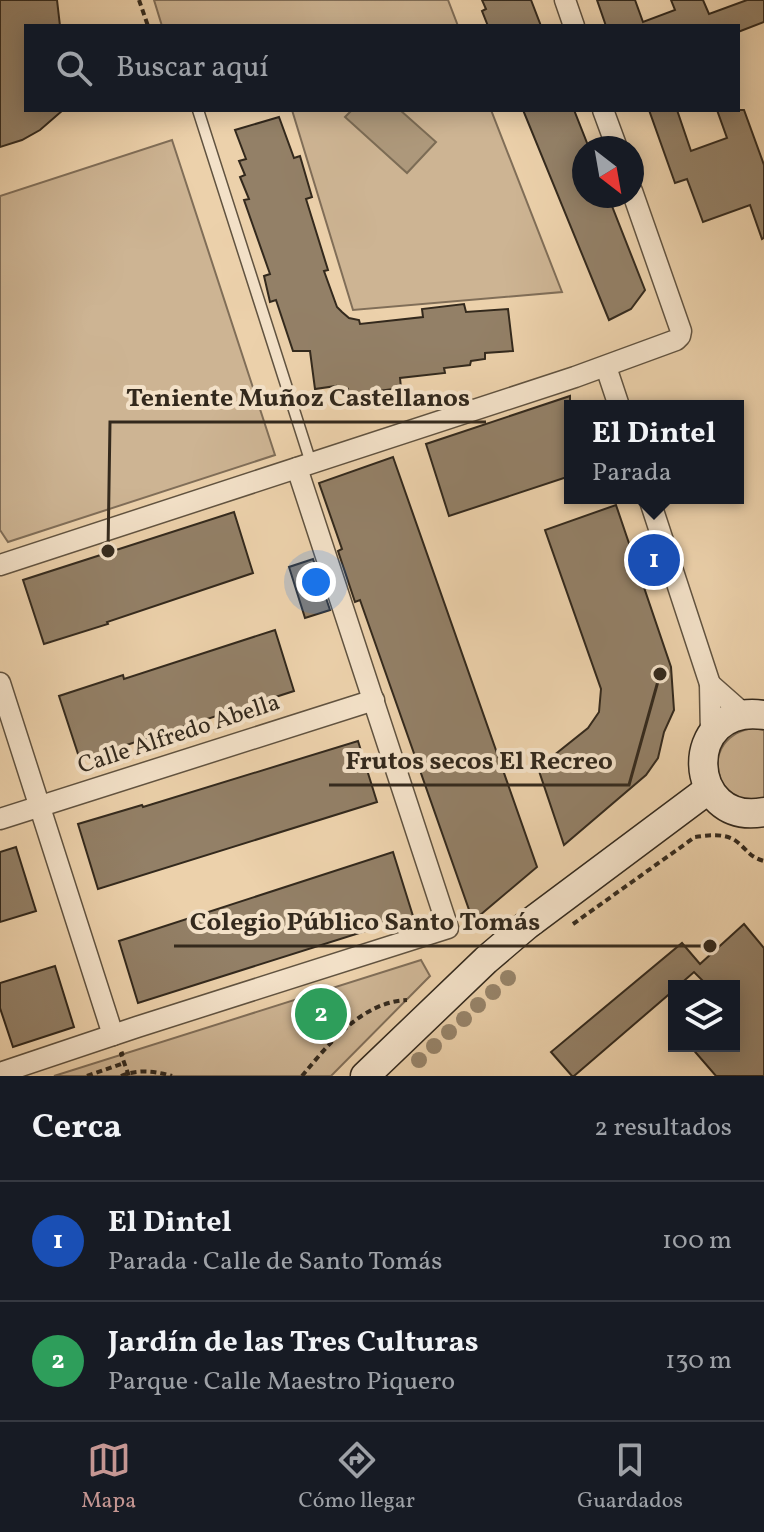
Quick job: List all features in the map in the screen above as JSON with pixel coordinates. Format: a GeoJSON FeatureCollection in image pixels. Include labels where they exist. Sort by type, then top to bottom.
{"type":"FeatureCollection","features":[{"type":"Feature","properties":{"kind":"main road"},"geometry":{"type":"LineString","coordinates":[[754,714],[725,721],[711,735],[702,762],[709,789],[720,802],[735,810],[764,812]]}},
{"type":"Feature","properties":{"kind":"main road"},"geometry":{"type":"LineString","coordinates":[[365,1076],[527,925],[709,789]]}},
{"type":"Feature","properties":{"kind":"street"},"geometry":{"type":"LineString","coordinates":[[565,0],[573,24]]}},
{"type":"Feature","properties":{"kind":"street"},"geometry":{"type":"LineString","coordinates":[[604,112],[613,136]]}},
{"type":"Feature","properties":{"kind":"street"},"geometry":{"type":"LineString","coordinates":[[0,565],[606,367],[676,340],[681,331],[638,208]]}},
{"type":"Feature","properties":{"kind":"street"},"geometry":{"type":"LineString","coordinates":[[606,367],[617,400]]}},
{"type":"Feature","properties":{"kind":"street"},"geometry":{"type":"LineString","coordinates":[[0,1073],[448,928],[374,700],[304,465]]}},
{"type":"Feature","properties":{"kind":"street"},"geometry":{"type":"LineString","coordinates":[[651,504],[710,684],[711,735]]}},
{"type":"Feature","properties":{"kind":"street"},"geometry":{"type":"LineString","coordinates":[[0,683],[113,1035]]}},
{"type":"Feature","properties":{"kind":"street"},"geometry":{"type":"LineString","coordinates":[[710,684],[754,714]]}},
{"type":"Feature","properties":{"kind":"street","name":"Calle Alfredo Abella"},"geometry":{"type":"LineString","coordinates":[[0,819],[374,700]]}},
{"type":"Feature","properties":{"kind":"lane"},"geometry":{"type":"LineString","coordinates":[[199,112],[304,465]]}},
{"type":"Feature","properties":{"kind":"path"},"geometry":{"type":"LineString","coordinates":[[139,0],[147,24]]}},
{"type":"Feature","properties":{"kind":"path"},"geometry":{"type":"LineString","coordinates":[[87,1076],[124,1063]]}},
{"type":"Feature","properties":{"kind":"path"},"geometry":{"type":"LineString","coordinates":[[121,1076],[150,1071],[172,1076]]}},
{"type":"Feature","properties":{"kind":"shaded area"},"geometry":{"type":"Polygon","coordinates":[[[154,0],[448,0],[457,24],[161,24],[154,0]]]}},
{"type":"Feature","properties":{"kind":"shaded area"},"geometry":{"type":"Polygon","coordinates":[[[293,112],[492,112],[562,292],[353,310],[293,112]]]}},
{"type":"Feature","properties":{"kind":"shaded area"},"geometry":{"type":"Polygon","coordinates":[[[350,112],[402,112],[436,142],[407,173],[345,117],[350,112]]]}},
{"type":"Feature","properties":{"kind":"shaded area"},"geometry":{"type":"Polygon","coordinates":[[[172,140],[275,455],[8,542],[0,530],[0,196],[172,140]]]}},
{"type":"Feature","properties":{"kind":"shaded area"},"geometry":{"type":"Polygon","coordinates":[[[754,728],[764,730],[764,798],[747,799],[733,794],[724,784],[718,771],[718,757],[724,744],[736,734],[754,728]]]}},
{"type":"Feature","properties":{"kind":"shaded area"},"geometry":{"type":"Polygon","coordinates":[[[421,960],[430,976],[331,1076],[54,1076],[421,960]]]}},
{"type":"Feature","properties":{"kind":"building"},"geometry":{"type":"Polygon","coordinates":[[[0,0],[57,0],[60,24],[24,24],[24,112],[61,112],[40,130],[0,147],[0,0]]]}},
{"type":"Feature","properties":{"kind":"building"},"geometry":{"type":"Polygon","coordinates":[[[482,0],[531,0],[540,24],[487,24],[482,11],[486,9],[482,0]]]}},
{"type":"Feature","properties":{"kind":"building"},"geometry":{"type":"Polygon","coordinates":[[[597,0],[635,0],[643,22],[675,10],[671,0],[703,0],[709,14],[747,0],[764,0],[764,22],[740,31],[740,24],[605,24],[597,0]]]}},
{"type":"Feature","properties":{"kind":"building"},"geometry":{"type":"Polygon","coordinates":[[[744,110],[764,165],[764,238],[750,205],[703,222],[687,179],[675,183],[650,112],[678,112],[691,151],[727,138],[718,112],[744,110]]]}},
{"type":"Feature","properties":{"kind":"building"},"geometry":{"type":"Polygon","coordinates":[[[524,112],[575,112],[584,136],[572,136],[572,208],[613,208],[645,290],[631,309],[609,320],[524,112]]]}},
{"type":"Feature","properties":{"kind":"building"},"geometry":{"type":"Polygon","coordinates":[[[279,117],[294,158],[300,156],[312,197],[306,199],[328,270],[324,271],[337,307],[342,312],[349,318],[359,320],[360,324],[423,317],[422,309],[464,304],[466,312],[508,309],[513,351],[485,353],[485,359],[471,361],[470,365],[444,368],[445,373],[400,378],[401,388],[348,395],[348,389],[336,391],[336,386],[315,389],[310,351],[293,351],[276,300],[270,302],[264,276],[270,274],[244,200],[249,199],[240,177],[245,175],[239,161],[246,159],[235,130],[279,117]]]}},
{"type":"Feature","properties":{"kind":"building"},"geometry":{"type":"Polygon","coordinates":[[[570,396],[570,400],[564,400],[564,478],[449,516],[426,444],[570,396]]]}},
{"type":"Feature","properties":{"kind":"building"},"geometry":{"type":"Polygon","coordinates":[[[393,457],[537,867],[473,921],[360,600],[355,602],[338,551],[342,549],[319,483],[393,457]]]}},
{"type":"Feature","properties":{"kind":"building"},"geometry":{"type":"Polygon","coordinates":[[[616,505],[671,667],[674,710],[664,732],[658,758],[646,775],[564,845],[538,768],[588,728],[599,712],[601,689],[545,530],[616,505]]]}},
{"type":"Feature","properties":{"kind":"building"},"geometry":{"type":"Polygon","coordinates":[[[234,512],[253,573],[44,644],[23,580],[234,512]]]}},
{"type":"Feature","properties":{"kind":"building"},"geometry":{"type":"Polygon","coordinates":[[[313,559],[330,610],[305,618],[289,567],[313,559]]]}},
{"type":"Feature","properties":{"kind":"building"},"geometry":{"type":"Polygon","coordinates":[[[275,630],[294,691],[80,760],[59,696],[123,675],[124,679],[275,630]]]}},
{"type":"Feature","properties":{"kind":"building"},"geometry":{"type":"Polygon","coordinates":[[[358,741],[377,802],[98,889],[78,824],[358,741]]]}},
{"type":"Feature","properties":{"kind":"building"},"geometry":{"type":"Polygon","coordinates":[[[16,847],[36,911],[0,922],[0,852],[16,847]]]}},
{"type":"Feature","properties":{"kind":"building"},"geometry":{"type":"Polygon","coordinates":[[[393,852],[413,916],[138,1003],[119,941],[393,852]]]}},
{"type":"Feature","properties":{"kind":"building"},"geometry":{"type":"Polygon","coordinates":[[[744,924],[764,948],[764,1076],[716,1076],[695,1052],[740,1052],[740,980],[702,980],[694,972],[685,980],[668,980],[668,995],[574,1076],[551,1052],[682,943],[700,964],[744,924]]]}},
{"type":"Feature","properties":{"kind":"building"},"geometry":{"type":"Polygon","coordinates":[[[55,966],[74,1027],[13,1047],[0,1008],[0,983],[55,966]]]}},
{"type":"Feature","properties":{"kind":"place","name":"Teniente Muñoz Castellanos"},"geometry":{"type":"Point","coordinates":[108,551]}},
{"type":"Feature","properties":{"kind":"place","name":"El Dintel"},"geometry":{"type":"Point","coordinates":[654,560]}},
{"type":"Feature","properties":{"kind":"place","name":"Frutos secos El Recreo"},"geometry":{"type":"Point","coordinates":[660,674]}},
{"type":"Feature","properties":{"kind":"place","name":"Colegio Público Santo Tomás"},"geometry":{"type":"Point","coordinates":[710,946]}},
{"type":"Feature","properties":{"kind":"place","name":"Jardín de las Tres Culturas"},"geometry":{"type":"Point","coordinates":[321,1014]}}]}
